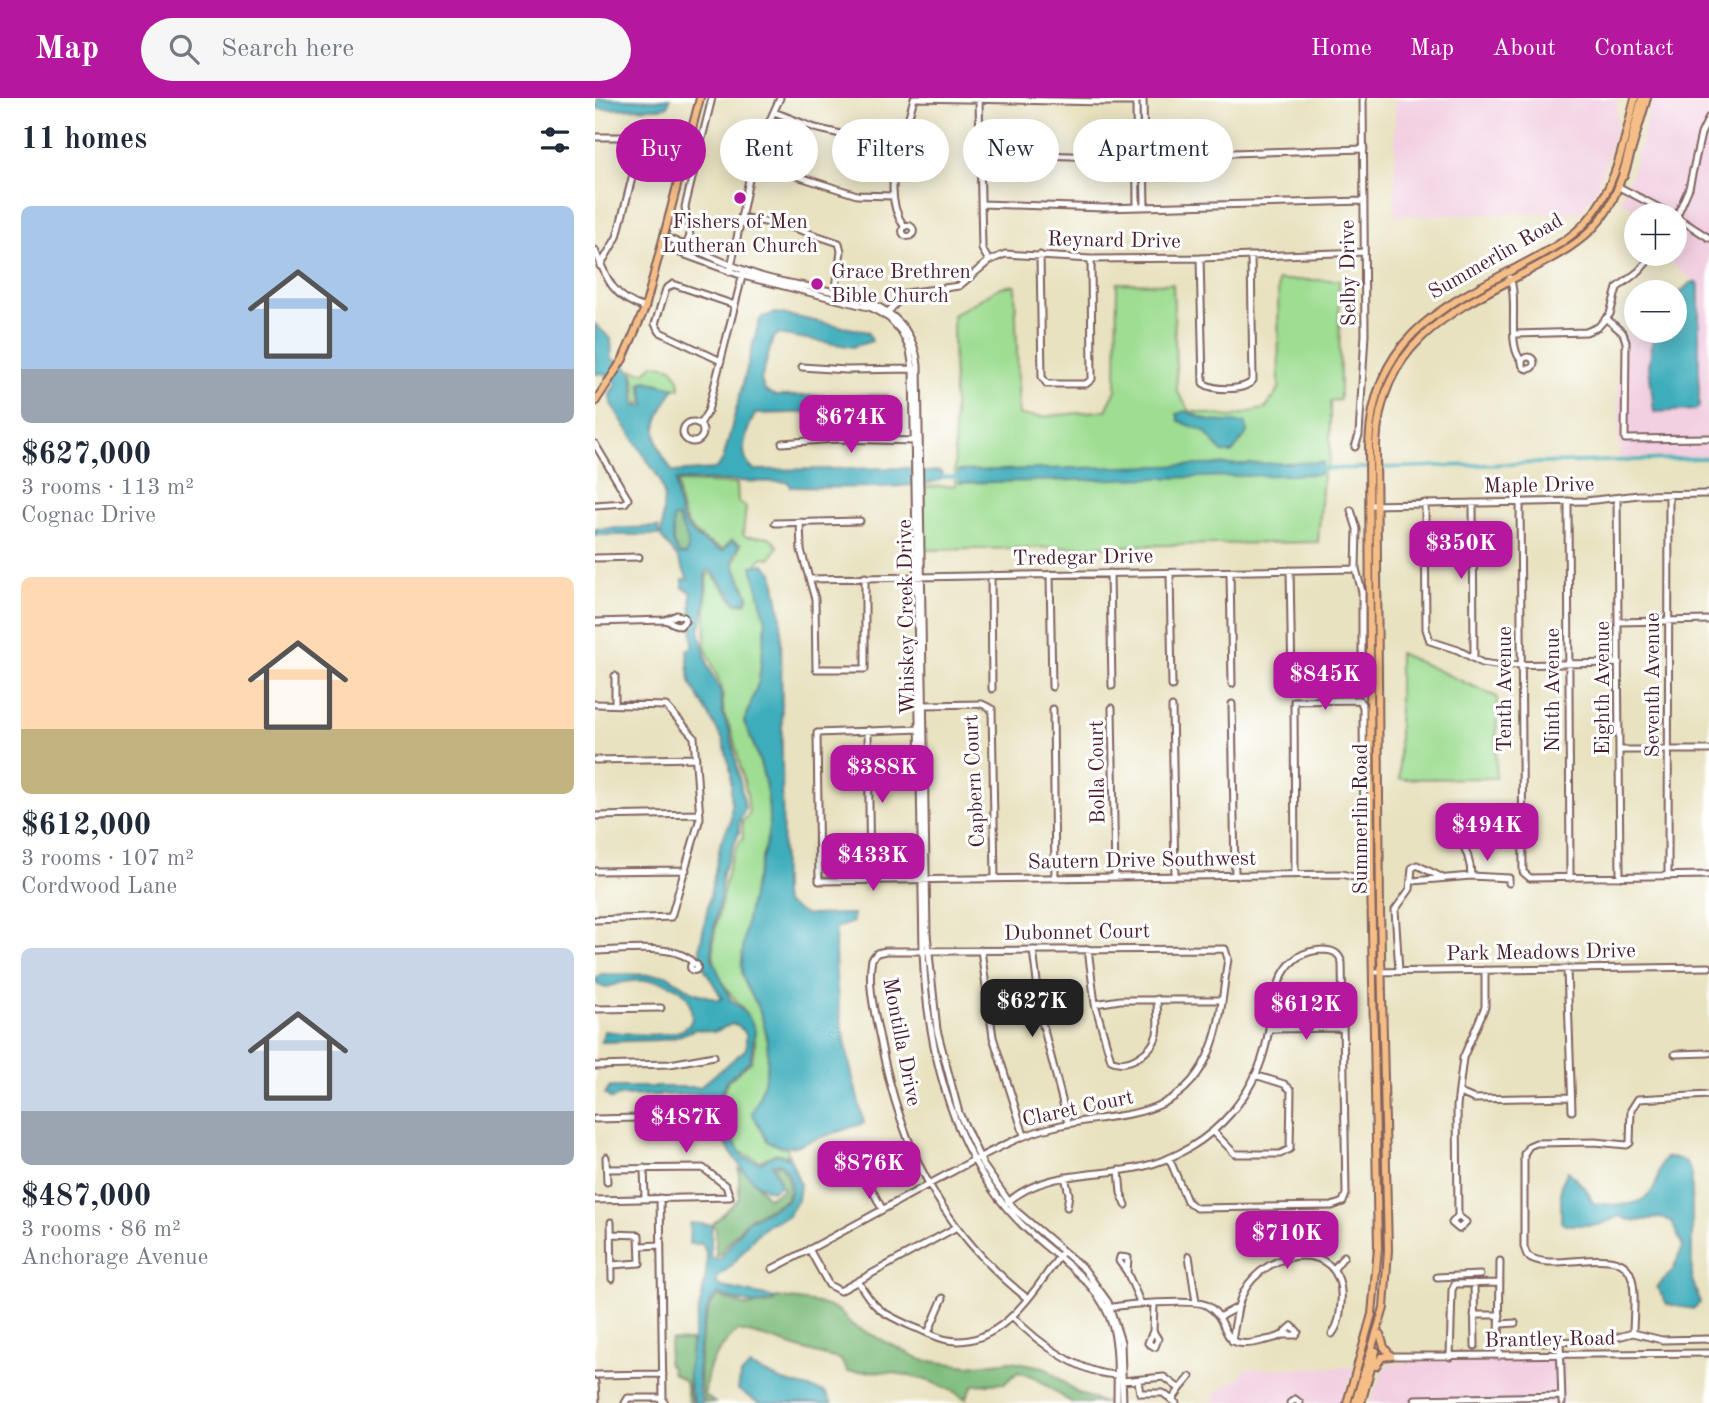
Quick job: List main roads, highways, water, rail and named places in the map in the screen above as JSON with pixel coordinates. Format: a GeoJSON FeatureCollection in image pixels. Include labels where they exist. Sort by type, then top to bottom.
{"type":"FeatureCollection","features":[{"type":"Feature","properties":{"kind":"main road"},"geometry":{"type":"LineString","coordinates":[[595,401],[623,359],[645,308],[700,98]]}},
{"type":"Feature","properties":{"kind":"main road","name":"Summerlin Road"},"geometry":{"type":"LineString","coordinates":[[1345,1403],[1365,1344],[1375,1292],[1378,1248],[1373,459],[1369,429],[1375,398],[1399,350],[1420,325],[1451,301],[1562,242],[1593,213],[1613,178],[1635,98]]}},
{"type":"Feature","properties":{"kind":"main road","name":"Summerlin Road"},"geometry":{"type":"LineString","coordinates":[[1373,459],[1382,403],[1405,355],[1442,317],[1576,243],[1601,219],[1619,187],[1645,98]]}},
{"type":"Feature","properties":{"kind":"main road","name":"Summerlin Road"},"geometry":{"type":"LineString","coordinates":[[1355,1403],[1384,1308],[1388,1237],[1377,972]]}},
{"type":"Feature","properties":{"kind":"main road"},"geometry":{"type":"LineString","coordinates":[[1361,1403],[1370,1377],[1384,1308]]}},
{"type":"Feature","properties":{"kind":"main road"},"geometry":{"type":"LineString","coordinates":[[1370,1377],[1380,1358],[1391,1356],[1384,1347],[1380,1334]]}},
{"type":"Feature","properties":{"kind":"water"},"geometry":{"type":"Polygon","coordinates":[[[598,98],[670,98],[668,106],[660,108],[595,109],[598,98]]]}},
{"type":"Feature","properties":{"kind":"water"},"geometry":{"type":"Polygon","coordinates":[[[1695,282],[1699,286],[1699,407],[1695,410],[1654,412],[1649,366],[1652,343],[1687,343],[1687,286],[1695,282]]]}},
{"type":"Feature","properties":{"kind":"water"},"geometry":{"type":"Polygon","coordinates":[[[776,313],[868,332],[872,341],[852,347],[778,334],[773,338],[761,380],[765,391],[776,396],[888,395],[888,410],[755,414],[744,444],[745,459],[754,470],[908,468],[925,472],[940,471],[944,477],[919,484],[873,487],[791,487],[788,482],[676,480],[681,516],[692,532],[723,551],[731,541],[740,545],[734,565],[748,597],[745,602],[736,602],[712,571],[709,570],[705,575],[705,607],[699,630],[708,666],[720,690],[723,716],[730,732],[745,808],[739,823],[739,833],[722,873],[720,900],[712,937],[712,958],[730,999],[748,1016],[755,1030],[750,1061],[727,1080],[715,1109],[743,1157],[760,1163],[776,1154],[790,1158],[800,1184],[798,1200],[788,1216],[770,1223],[757,1234],[732,1265],[718,1277],[716,1283],[722,1287],[776,1298],[754,1304],[718,1294],[711,1301],[699,1346],[698,1380],[703,1403],[695,1403],[690,1385],[689,1364],[703,1294],[706,1256],[702,1244],[689,1244],[690,1223],[712,1225],[710,1257],[719,1260],[748,1221],[787,1201],[791,1186],[787,1171],[780,1163],[772,1164],[781,1185],[772,1191],[750,1177],[729,1150],[700,1094],[619,1096],[611,1099],[605,1094],[610,1087],[700,1087],[746,1049],[746,1034],[738,1025],[732,1024],[714,1032],[696,1029],[660,1040],[601,1042],[604,1031],[650,1035],[677,1032],[686,1028],[692,1016],[688,998],[671,985],[637,981],[605,988],[597,984],[596,979],[601,974],[666,975],[693,992],[719,1000],[722,998],[700,961],[700,946],[721,841],[731,821],[731,773],[723,740],[690,682],[687,650],[693,646],[691,592],[683,588],[683,579],[688,579],[678,558],[661,537],[664,495],[660,480],[611,404],[610,394],[616,383],[603,373],[595,374],[595,324],[611,339],[612,359],[627,367],[633,376],[635,405],[645,406],[642,384],[645,381],[675,388],[661,411],[656,430],[660,449],[673,472],[715,469],[723,460],[762,317],[776,313]],[[673,518],[673,543],[679,554],[686,555],[688,545],[679,518],[673,518]]]}},
{"type":"Feature","properties":{"kind":"water"},"geometry":{"type":"Polygon","coordinates":[[[1185,411],[1210,421],[1246,423],[1247,433],[1232,453],[1222,452],[1204,431],[1179,421],[1177,414],[1185,411]]]}},
{"type":"Feature","properties":{"kind":"water"},"geometry":{"type":"Polygon","coordinates":[[[1323,462],[1320,474],[959,483],[958,471],[1323,462]]]}},
{"type":"Feature","properties":{"kind":"water"},"geometry":{"type":"Polygon","coordinates":[[[658,527],[659,535],[595,535],[595,529],[658,527]]]}},
{"type":"Feature","properties":{"kind":"water"},"geometry":{"type":"Polygon","coordinates":[[[764,564],[773,573],[781,617],[783,896],[785,903],[805,915],[853,914],[853,922],[836,928],[836,977],[847,1051],[864,1123],[795,1146],[782,1147],[768,1142],[752,1113],[763,1087],[768,1046],[757,1005],[742,974],[749,911],[769,825],[763,772],[744,722],[759,681],[766,622],[752,566],[764,564]]]}},
{"type":"Feature","properties":{"kind":"water"},"geometry":{"type":"Polygon","coordinates":[[[1668,1157],[1683,1161],[1692,1174],[1692,1279],[1700,1303],[1693,1309],[1667,1304],[1657,1287],[1673,1270],[1683,1246],[1671,1221],[1658,1218],[1633,1221],[1621,1216],[1598,1225],[1565,1225],[1561,1222],[1561,1185],[1568,1171],[1586,1189],[1593,1203],[1631,1204],[1647,1197],[1653,1190],[1661,1164],[1668,1157]]]}},
{"type":"Feature","properties":{"kind":"water"},"geometry":{"type":"Polygon","coordinates":[[[750,1366],[783,1381],[825,1392],[832,1403],[759,1403],[738,1390],[740,1376],[750,1366]]]}},
{"type":"Feature","properties":{"kind":"waterway"},"geometry":{"type":"LineString","coordinates":[[1375,468],[1709,458]]}},
{"type":"Feature","properties":{"kind":"waterway"},"geometry":{"type":"LineString","coordinates":[[1319,469],[1368,468]]}},
{"type":"Feature","properties":{"kind":"waterway"},"geometry":{"type":"LineString","coordinates":[[942,477],[962,477]]}},
{"type":"Feature","properties":{"kind":"place","name":"Fishers of Men Lutheran Church"},"geometry":{"type":"Point","coordinates":[740,198]}},
{"type":"Feature","properties":{"kind":"place","name":"Grace Brethren Bible Church"},"geometry":{"type":"Point","coordinates":[817,284]}}]}
